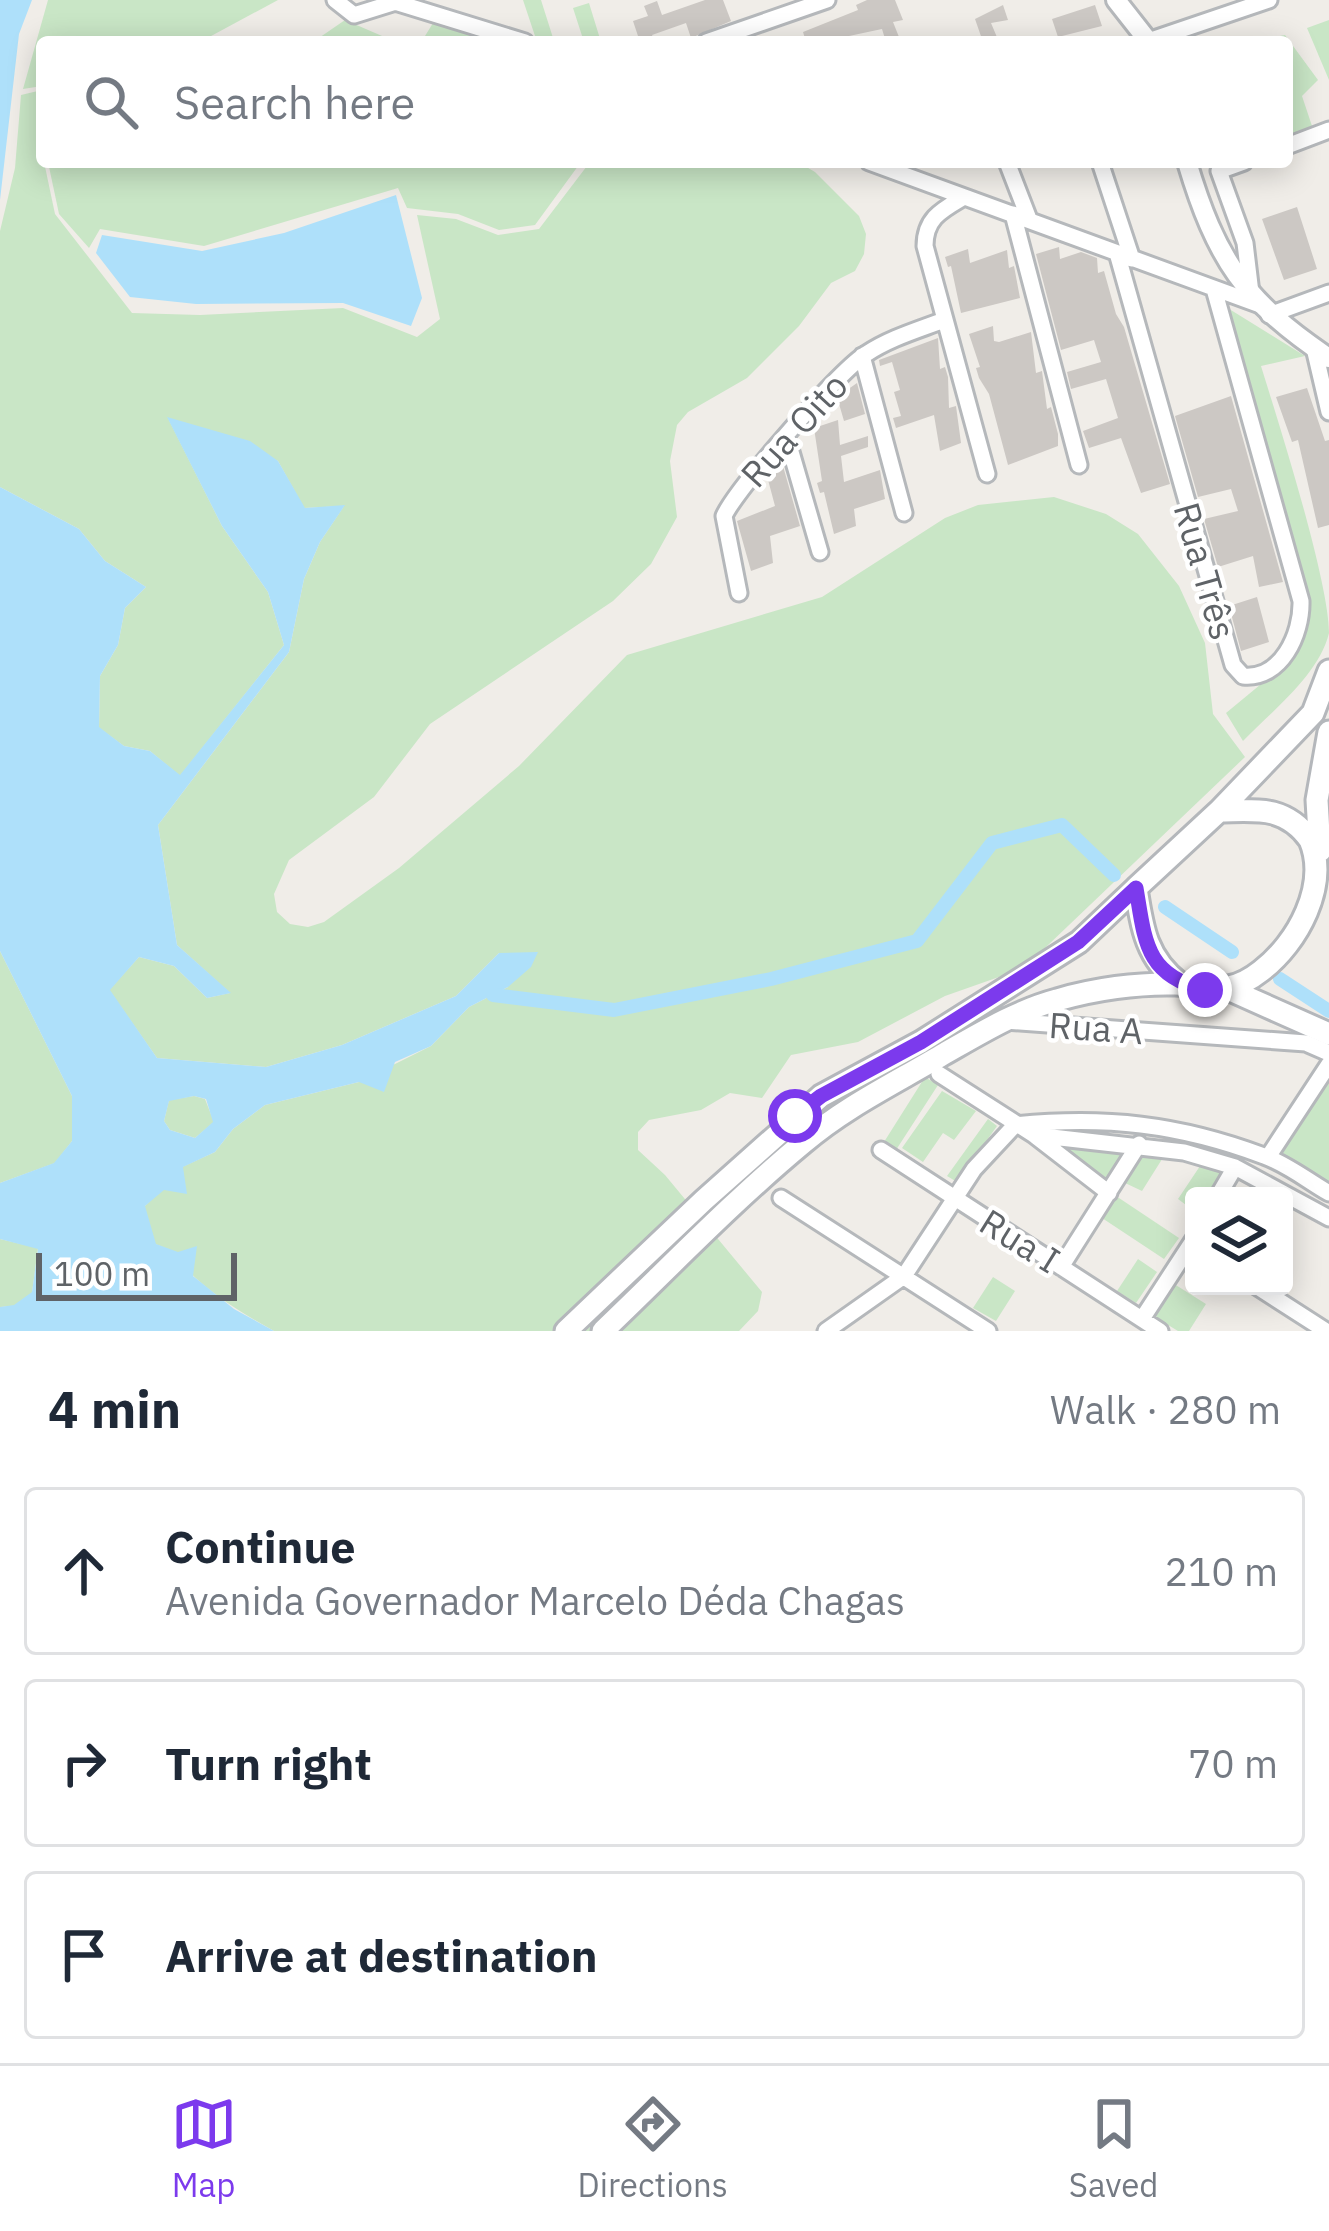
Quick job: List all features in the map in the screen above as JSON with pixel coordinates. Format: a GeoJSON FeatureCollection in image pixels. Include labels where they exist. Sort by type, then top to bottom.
{"type":"FeatureCollection","features":[{"type":"Feature","properties":{"kind":"main road"},"geometry":{"type":"LineString","coordinates":[[566,1331],[821,1096],[921,1042],[1078,942],[1219,811],[1313,713],[1329,671]]}},
{"type":"Feature","properties":{"kind":"main road"},"geometry":{"type":"LineString","coordinates":[[603,1331],[718,1220],[823,1128],[879,1089],[1004,1021],[1058,999],[1138,986],[1228,989],[1258,974],[1301,930],[1316,902],[1322,864],[1317,800],[1329,732]]}},
{"type":"Feature","properties":{"kind":"main road"},"geometry":{"type":"LineString","coordinates":[[1219,811],[1270,812],[1288,819],[1315,846],[1322,864]]}},
{"type":"Feature","properties":{"kind":"main road"},"geometry":{"type":"LineString","coordinates":[[1136,888],[1150,952],[1180,984]]}},
{"type":"Feature","properties":{"kind":"main road"},"geometry":{"type":"LineString","coordinates":[[1316,902],[1329,924]]}},
{"type":"Feature","properties":{"kind":"main road"},"geometry":{"type":"LineString","coordinates":[[1228,989],[1329,1034]]}},
{"type":"Feature","properties":{"kind":"street"},"geometry":{"type":"LineString","coordinates":[[335,0],[354,15],[399,1],[507,36]]}},
{"type":"Feature","properties":{"kind":"street"},"geometry":{"type":"LineString","coordinates":[[723,36],[827,0]]}},
{"type":"Feature","properties":{"kind":"street"},"geometry":{"type":"LineString","coordinates":[[1116,0],[1143,36]]}},
{"type":"Feature","properties":{"kind":"street"},"geometry":{"type":"LineString","coordinates":[[1165,36],[1269,0]]}},
{"type":"Feature","properties":{"kind":"street"},"geometry":{"type":"LineString","coordinates":[[1293,144],[1329,130]]}},
{"type":"Feature","properties":{"kind":"street"},"geometry":{"type":"LineString","coordinates":[[885,168],[1260,304],[1329,293]]}},
{"type":"Feature","properties":{"kind":"street"},"geometry":{"type":"LineString","coordinates":[[916,168],[922,182]]}},
{"type":"Feature","properties":{"kind":"street"},"geometry":{"type":"LineString","coordinates":[[1009,168],[1079,464]]}},
{"type":"Feature","properties":{"kind":"street"},"geometry":{"type":"LineString","coordinates":[[1102,168],[1124,256]]}},
{"type":"Feature","properties":{"kind":"street"},"geometry":{"type":"LineString","coordinates":[[1189,168],[1214,241],[1260,304],[1321,353],[1329,412]]}},
{"type":"Feature","properties":{"kind":"street"},"geometry":{"type":"LineString","coordinates":[[1228,168],[1220,171],[1260,304]]}},
{"type":"Feature","properties":{"kind":"street"},"geometry":{"type":"LineString","coordinates":[[964,197],[934,216],[926,230],[925,246],[987,474]]}},
{"type":"Feature","properties":{"kind":"street","name":"Rua Três"},"geometry":{"type":"LineString","coordinates":[[1124,256],[1233,665],[1243,676],[1259,677],[1270,671],[1292,641],[1300,625],[1301,601],[1214,289]]}},
{"type":"Feature","properties":{"kind":"street","name":"Rua Oito"},"geometry":{"type":"LineString","coordinates":[[739,593],[724,516],[735,497],[862,356],[944,320]]}},
{"type":"Feature","properties":{"kind":"street"},"geometry":{"type":"LineString","coordinates":[[862,356],[904,513]]}},
{"type":"Feature","properties":{"kind":"street"},"geometry":{"type":"LineString","coordinates":[[787,438],[820,552]]}},
{"type":"Feature","properties":{"kind":"street","name":"Rua A"},"geometry":{"type":"LineString","coordinates":[[1004,1021],[1306,1043],[1329,1053]]}},
{"type":"Feature","properties":{"kind":"street"},"geometry":{"type":"LineString","coordinates":[[1268,1157],[1329,1064]]}},
{"type":"Feature","properties":{"kind":"street"},"geometry":{"type":"LineString","coordinates":[[939,1075],[1034,1135],[1109,1193]]}},
{"type":"Feature","properties":{"kind":"street"},"geometry":{"type":"LineString","coordinates":[[826,1331],[904,1276],[974,1169],[1016,1125],[1130,1121],[1268,1157],[1329,1193]]}},
{"type":"Feature","properties":{"kind":"street"},"geometry":{"type":"LineString","coordinates":[[1034,1135],[1139,1144],[1235,1167],[1329,1218]]}},
{"type":"Feature","properties":{"kind":"street"},"geometry":{"type":"LineString","coordinates":[[1061,1267],[1139,1144]]}},
{"type":"Feature","properties":{"kind":"street","name":"Rua I"},"geometry":{"type":"LineString","coordinates":[[880,1150],[1160,1331]]}},
{"type":"Feature","properties":{"kind":"street"},"geometry":{"type":"LineString","coordinates":[[1224,1187],[1235,1167]]}},
{"type":"Feature","properties":{"kind":"street"},"geometry":{"type":"LineString","coordinates":[[781,1198],[988,1331]]}},
{"type":"Feature","properties":{"kind":"street"},"geometry":{"type":"LineString","coordinates":[[1142,1319],[1185,1255]]}},
{"type":"Feature","properties":{"kind":"street"},"geometry":{"type":"LineString","coordinates":[[1270,1295],[1326,1331]]}},
{"type":"Feature","properties":{"kind":"green space"},"geometry":{"type":"Polygon","coordinates":[[[48,0],[278,0],[211,36],[38,36],[48,0]]]}},
{"type":"Feature","properties":{"kind":"green space"},"geometry":{"type":"Polygon","coordinates":[[[523,0],[541,0],[552,36],[535,36],[523,0]]]}},
{"type":"Feature","properties":{"kind":"green space"},"geometry":{"type":"Polygon","coordinates":[[[589,3],[599,36],[582,36],[573,8],[589,3]]]}},
{"type":"Feature","properties":{"kind":"green space"},"geometry":{"type":"Polygon","coordinates":[[[345,20],[382,36],[322,36],[345,20]]]}},
{"type":"Feature","properties":{"kind":"green space"},"geometry":{"type":"Polygon","coordinates":[[[1329,20],[1329,80],[1307,28],[1329,20]]]}},
{"type":"Feature","properties":{"kind":"green space"},"geometry":{"type":"Polygon","coordinates":[[[433,23],[474,36],[425,36],[433,23]]]}},
{"type":"Feature","properties":{"kind":"green space"},"geometry":{"type":"Polygon","coordinates":[[[36,43],[36,87],[23,89],[36,43]]]}},
{"type":"Feature","properties":{"kind":"green space"},"geometry":{"type":"Polygon","coordinates":[[[1293,46],[1318,80],[1302,96],[1313,129],[1293,137],[1293,46]]]}},
{"type":"Feature","properties":{"kind":"green space"},"geometry":{"type":"Polygon","coordinates":[[[36,91],[36,168],[45,168],[55,214],[132,313],[200,315],[343,308],[417,337],[440,319],[417,215],[456,219],[498,235],[539,229],[585,168],[808,168],[859,216],[866,234],[864,254],[855,271],[831,283],[799,326],[747,378],[688,412],[677,425],[670,461],[677,517],[651,564],[613,601],[430,724],[374,797],[289,860],[274,894],[277,912],[290,924],[308,927],[324,922],[399,868],[519,766],[627,655],[822,597],[945,518],[978,505],[1054,497],[1106,514],[1138,534],[1179,586],[1205,643],[1213,714],[1245,757],[1024,968],[945,996],[858,1042],[791,1055],[762,1098],[730,1093],[701,1110],[649,1120],[638,1132],[638,1150],[665,1175],[762,1292],[758,1311],[739,1331],[274,1331],[217,1295],[176,1256],[155,1244],[144,1207],[182,1167],[215,1152],[233,1129],[265,1105],[359,1082],[431,1046],[469,1007],[508,987],[499,953],[456,996],[342,1045],[266,1067],[157,1058],[109,990],[139,957],[174,966],[207,998],[230,993],[177,945],[158,825],[289,652],[304,579],[320,542],[344,506],[304,508],[278,461],[168,418],[222,526],[268,592],[284,645],[180,776],[150,751],[124,746],[99,728],[100,676],[118,645],[125,608],[146,587],[105,561],[79,529],[0,487],[0,231],[15,168],[21,95],[36,91]]]}},
{"type":"Feature","properties":{"kind":"green space"},"geometry":{"type":"Polygon","coordinates":[[[49,168],[577,168],[535,225],[499,230],[458,214],[407,208],[398,188],[204,246],[100,229],[89,248],[59,214],[49,168]]]}},
{"type":"Feature","properties":{"kind":"green space"},"geometry":{"type":"Polygon","coordinates":[[[1226,307],[1305,356],[1261,366],[1312,541],[1329,633],[1305,678],[1243,741],[1226,713],[1290,660],[1308,603],[1226,307]]]}},
{"type":"Feature","properties":{"kind":"green space"},"geometry":{"type":"Polygon","coordinates":[[[0,951],[72,1096],[72,1141],[55,1163],[0,1183],[0,951]]]}},
{"type":"Feature","properties":{"kind":"green space"},"geometry":{"type":"Polygon","coordinates":[[[1329,1071],[1329,1184],[1276,1153],[1329,1071]]]}},
{"type":"Feature","properties":{"kind":"green space"},"geometry":{"type":"Polygon","coordinates":[[[925,1077],[938,1085],[896,1150],[884,1142],[925,1077]]]}},
{"type":"Feature","properties":{"kind":"green space"},"geometry":{"type":"Polygon","coordinates":[[[942,1091],[976,1111],[954,1140],[943,1133],[923,1162],[902,1148],[942,1091]]]}},
{"type":"Feature","properties":{"kind":"green space"},"geometry":{"type":"Polygon","coordinates":[[[205,1099],[214,1122],[195,1138],[170,1130],[164,1121],[169,1100],[205,1099]]]}},
{"type":"Feature","properties":{"kind":"green space"},"geometry":{"type":"Polygon","coordinates":[[[988,1119],[997,1126],[957,1182],[947,1176],[988,1119]]]}},
{"type":"Feature","properties":{"kind":"green space"},"geometry":{"type":"Polygon","coordinates":[[[1056,1145],[1126,1150],[1107,1180],[1056,1145]]]}},
{"type":"Feature","properties":{"kind":"green space"},"geometry":{"type":"Polygon","coordinates":[[[1143,1149],[1164,1156],[1142,1191],[1123,1182],[1143,1149]]]}},
{"type":"Feature","properties":{"kind":"green space"},"geometry":{"type":"Polygon","coordinates":[[[1202,1163],[1223,1171],[1213,1187],[1186,1187],[1202,1163]]]}},
{"type":"Feature","properties":{"kind":"green space"},"geometry":{"type":"Polygon","coordinates":[[[1116,1196],[1179,1238],[1164,1259],[1102,1218],[1116,1196]]]}},
{"type":"Feature","properties":{"kind":"green space"},"geometry":{"type":"Polygon","coordinates":[[[0,1239],[38,1248],[32,1293],[14,1306],[0,1307],[0,1239]]]}},
{"type":"Feature","properties":{"kind":"green space"},"geometry":{"type":"Polygon","coordinates":[[[1138,1259],[1157,1272],[1136,1303],[1117,1291],[1138,1259]]]}},
{"type":"Feature","properties":{"kind":"green space"},"geometry":{"type":"Polygon","coordinates":[[[993,1277],[1015,1291],[996,1321],[973,1308],[993,1277]]]}},
{"type":"Feature","properties":{"kind":"green space"},"geometry":{"type":"Polygon","coordinates":[[[1171,1282],[1206,1304],[1189,1331],[1178,1331],[1150,1314],[1171,1282]]]}},
{"type":"Feature","properties":{"kind":"water"},"geometry":{"type":"Polygon","coordinates":[[[0,0],[32,0],[19,34],[0,200],[0,0]]]}},
{"type":"Feature","properties":{"kind":"water"},"geometry":{"type":"Polygon","coordinates":[[[396,195],[422,298],[411,326],[343,303],[196,304],[130,297],[96,253],[102,235],[202,251],[284,233],[396,195]]]}},
{"type":"Feature","properties":{"kind":"water"},"geometry":{"type":"Polygon","coordinates":[[[167,417],[250,441],[278,461],[305,508],[345,505],[320,542],[304,579],[289,652],[158,825],[177,945],[231,993],[207,998],[174,966],[139,957],[110,990],[157,1058],[266,1067],[342,1045],[456,996],[499,953],[538,952],[531,967],[508,987],[469,1007],[431,1046],[395,1062],[384,1092],[359,1082],[265,1105],[233,1129],[215,1152],[183,1167],[187,1194],[164,1190],[145,1206],[156,1244],[178,1252],[197,1246],[193,1276],[234,1309],[274,1331],[0,1331],[0,1307],[14,1305],[32,1292],[38,1249],[0,1239],[0,1183],[54,1163],[72,1141],[72,1096],[0,951],[0,487],[79,529],[105,561],[146,587],[125,608],[118,645],[100,676],[99,727],[124,746],[150,751],[180,775],[284,645],[268,592],[222,526],[167,417]],[[194,1096],[169,1101],[164,1121],[170,1130],[195,1138],[213,1122],[206,1099],[194,1096]]]}},
{"type":"Feature","properties":{"kind":"building"},"geometry":{"type":"Polygon","coordinates":[[[705,0],[723,0],[731,21],[696,36],[690,36],[686,23],[652,36],[638,36],[633,21],[648,16],[644,6],[657,1],[662,15],[705,0]]]}},
{"type":"Feature","properties":{"kind":"building"},"geometry":{"type":"Polygon","coordinates":[[[895,0],[903,20],[893,22],[899,36],[884,36],[882,29],[849,36],[804,36],[803,32],[858,10],[856,5],[895,0]]]}},
{"type":"Feature","properties":{"kind":"building"},"geometry":{"type":"Polygon","coordinates":[[[1003,5],[1008,20],[991,23],[996,36],[981,36],[975,19],[1003,5]]]}},
{"type":"Feature","properties":{"kind":"building"},"geometry":{"type":"Polygon","coordinates":[[[1095,5],[1102,26],[1058,36],[1052,19],[1095,5]]]}},
{"type":"Feature","properties":{"kind":"building"},"geometry":{"type":"Polygon","coordinates":[[[1297,207],[1317,269],[1284,280],[1262,219],[1297,207]]]}},
{"type":"Feature","properties":{"kind":"building"},"geometry":{"type":"Polygon","coordinates":[[[1059,247],[1060,259],[1081,252],[1097,258],[1098,273],[1104,271],[1170,484],[1141,493],[1121,438],[1089,448],[1083,431],[1118,418],[1106,379],[1071,389],[1067,372],[1101,362],[1094,340],[1061,350],[1036,254],[1059,247]]]}},
{"type":"Feature","properties":{"kind":"building"},"geometry":{"type":"Polygon","coordinates":[[[968,249],[970,263],[1007,250],[1020,298],[961,313],[945,257],[968,249]]]}},
{"type":"Feature","properties":{"kind":"building"},"geometry":{"type":"Polygon","coordinates":[[[993,326],[994,341],[999,342],[1031,332],[1036,373],[1042,371],[1047,409],[1051,407],[1058,434],[1058,446],[1008,465],[969,334],[993,326]]]}},
{"type":"Feature","properties":{"kind":"building"},"geometry":{"type":"Polygon","coordinates":[[[938,338],[940,369],[945,367],[948,377],[949,408],[956,406],[961,443],[940,451],[934,415],[896,428],[893,418],[901,416],[894,392],[900,390],[892,362],[880,366],[879,360],[938,338]]]}},
{"type":"Feature","properties":{"kind":"building"},"geometry":{"type":"Polygon","coordinates":[[[857,383],[865,414],[844,421],[837,397],[857,383]]]}},
{"type":"Feature","properties":{"kind":"building"},"geometry":{"type":"Polygon","coordinates":[[[1307,388],[1325,441],[1329,440],[1329,525],[1318,528],[1298,440],[1292,442],[1276,397],[1307,388]]]}},
{"type":"Feature","properties":{"kind":"building"},"geometry":{"type":"Polygon","coordinates":[[[1231,396],[1283,582],[1259,587],[1253,556],[1218,567],[1204,519],[1238,511],[1231,489],[1198,497],[1175,416],[1231,396]]]}},
{"type":"Feature","properties":{"kind":"building"},"geometry":{"type":"Polygon","coordinates":[[[838,420],[840,445],[868,436],[868,447],[841,456],[844,482],[880,470],[885,499],[854,509],[856,526],[834,534],[824,492],[820,493],[817,483],[822,481],[814,428],[838,420]]]}},
{"type":"Feature","properties":{"kind":"building"},"geometry":{"type":"Polygon","coordinates":[[[783,466],[800,526],[770,536],[773,563],[751,571],[737,521],[775,506],[767,476],[783,466]]]}},
{"type":"Feature","properties":{"kind":"building"},"geometry":{"type":"Polygon","coordinates":[[[1257,597],[1269,642],[1241,651],[1229,606],[1257,597]]]}},
{"type":"Feature","properties":{"kind":"waterway"},"geometry":{"type":"LineString","coordinates":[[493,995],[614,1010],[771,979],[917,941],[992,843],[1062,825],[1114,875]]}},
{"type":"Feature","properties":{"kind":"waterway"},"geometry":{"type":"LineString","coordinates":[[1165,907],[1232,952]]}},
{"type":"Feature","properties":{"kind":"waterway"},"geometry":{"type":"LineString","coordinates":[[1280,979],[1329,1011]]}},
{"type":"Feature","properties":{"kind":"route"},"geometry":{"type":"LineString","coordinates":[[795,1116],[1078,942],[1136,888],[1143,932],[1162,970],[1180,984],[1205,990]]}}]}
